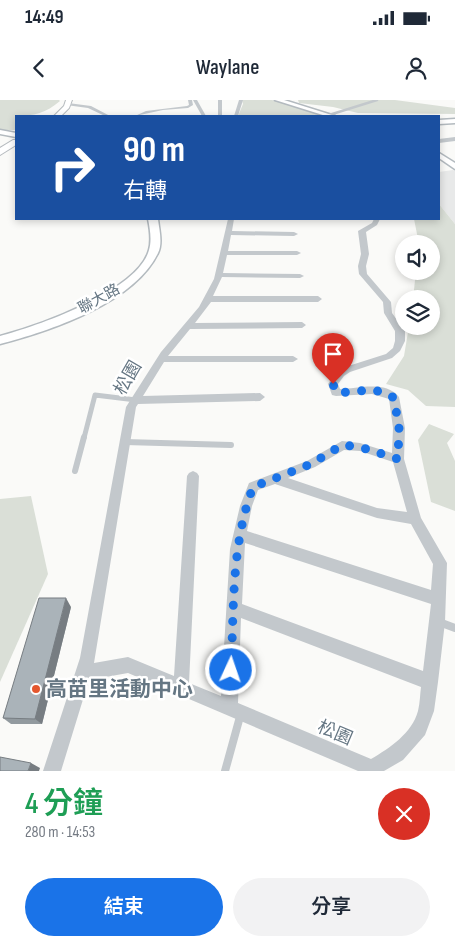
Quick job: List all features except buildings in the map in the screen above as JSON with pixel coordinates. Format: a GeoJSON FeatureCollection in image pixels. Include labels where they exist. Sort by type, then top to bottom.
{"type":"FeatureCollection","features":[{"type":"Feature","properties":{"kind":"main road"},"geometry":{"type":"LineString","coordinates":[[52,115],[66,102]]}},
{"type":"Feature","properties":{"kind":"main road"},"geometry":{"type":"LineString","coordinates":[[58,115],[66,102]]}},
{"type":"Feature","properties":{"kind":"main road"},"geometry":{"type":"LineString","coordinates":[[0,148],[15,137]]}},
{"type":"Feature","properties":{"kind":"main road"},"geometry":{"type":"LineString","coordinates":[[0,152],[15,143]]}},
{"type":"Feature","properties":{"kind":"street"},"geometry":{"type":"LineString","coordinates":[[66,102],[78,100]]}},
{"type":"Feature","properties":{"kind":"street"},"geometry":{"type":"LineString","coordinates":[[148,114],[163,109],[181,108],[191,105],[190,100]]}},
{"type":"Feature","properties":{"kind":"street"},"geometry":{"type":"LineString","coordinates":[[195,100],[203,115]]}},
{"type":"Feature","properties":{"kind":"street"},"geometry":{"type":"LineString","coordinates":[[220,100],[220,115]]}},
{"type":"Feature","properties":{"kind":"street"},"geometry":{"type":"LineString","coordinates":[[236,115],[240,100]]}},
{"type":"Feature","properties":{"kind":"street"},"geometry":{"type":"LineString","coordinates":[[278,100],[328,115]]}},
{"type":"Feature","properties":{"kind":"street"},"geometry":{"type":"LineString","coordinates":[[66,102],[89,107],[106,115]]}},
{"type":"Feature","properties":{"kind":"street"},"geometry":{"type":"LineString","coordinates":[[181,108],[185,115]]}},
{"type":"Feature","properties":{"kind":"street"},"geometry":{"type":"LineString","coordinates":[[163,109],[167,115]]}},
{"type":"Feature","properties":{"kind":"street"},"geometry":{"type":"LineString","coordinates":[[440,123],[455,122]]}},
{"type":"Feature","properties":{"kind":"street"},"geometry":{"type":"LineString","coordinates":[[0,134],[15,136]]}},
{"type":"Feature","properties":{"kind":"street"},"geometry":{"type":"LineString","coordinates":[[440,141],[455,139]]}},
{"type":"Feature","properties":{"kind":"street"},"geometry":{"type":"LineString","coordinates":[[440,156],[455,168]]}},
{"type":"Feature","properties":{"kind":"street","name":"聯大路"},"geometry":{"type":"LineString","coordinates":[[0,332],[22,327],[60,314],[117,285],[138,264],[145,249],[146,220]]}},
{"type":"Feature","properties":{"kind":"street","name":"聯大路"},"geometry":{"type":"LineString","coordinates":[[0,340],[48,325],[120,289],[143,268],[154,252],[153,220]]}},
{"type":"Feature","properties":{"kind":"street","name":"松園"},"geometry":{"type":"LineString","coordinates":[[231,220],[219,275],[208,299],[203,308],[161,359],[132,408],[84,673],[128,665],[372,768],[397,754],[419,729],[426,711],[437,622],[440,563],[415,519],[398,459],[399,428],[394,398],[383,390],[348,393],[336,392],[333,384],[346,370],[388,356],[397,348],[400,341],[400,331],[388,313],[387,302],[363,274],[362,266],[365,254],[362,231],[375,224],[377,220]]}},
{"type":"Feature","properties":{"kind":"street"},"geometry":{"type":"LineString","coordinates":[[228,233],[294,234]]}},
{"type":"Feature","properties":{"kind":"street"},"geometry":{"type":"LineString","coordinates":[[224,253],[297,253]]}},
{"type":"Feature","properties":{"kind":"street"},"geometry":{"type":"LineString","coordinates":[[219,275],[300,276]]}},
{"type":"Feature","properties":{"kind":"street"},"geometry":{"type":"LineString","coordinates":[[208,299],[318,299]]}},
{"type":"Feature","properties":{"kind":"street"},"geometry":{"type":"LineString","coordinates":[[188,326],[302,325]]}},
{"type":"Feature","properties":{"kind":"street"},"geometry":{"type":"LineString","coordinates":[[161,359],[293,359]]}},
{"type":"Feature","properties":{"kind":"street"},"geometry":{"type":"LineString","coordinates":[[136,400],[260,397]]}},
{"type":"Feature","properties":{"kind":"street"},"geometry":{"type":"LineString","coordinates":[[235,711],[234,608],[237,549],[246,506],[253,487],[311,464],[342,445],[360,447],[398,459]]}},
{"type":"Feature","properties":{"kind":"street"},"geometry":{"type":"LineString","coordinates":[[181,688],[193,476]]}},
{"type":"Feature","properties":{"kind":"street"},"geometry":{"type":"LineString","coordinates":[[276,479],[377,513],[415,519]]}},
{"type":"Feature","properties":{"kind":"street"},"geometry":{"type":"LineString","coordinates":[[240,535],[438,599]]}},
{"type":"Feature","properties":{"kind":"street"},"geometry":{"type":"LineString","coordinates":[[234,608],[430,682]]}},
{"type":"Feature","properties":{"kind":"street"},"geometry":{"type":"LineString","coordinates":[[52,771],[84,673]]}},
{"type":"Feature","properties":{"kind":"lane"},"geometry":{"type":"LineString","coordinates":[[328,115],[377,100]]}},
{"type":"Feature","properties":{"kind":"lane"},"geometry":{"type":"LineString","coordinates":[[75,471],[95,395],[136,400]]}},
{"type":"Feature","properties":{"kind":"lane"},"geometry":{"type":"LineString","coordinates":[[126,442],[231,445]]}},
{"type":"Feature","properties":{"kind":"lane"},"geometry":{"type":"LineString","coordinates":[[437,622],[455,628]]}},
{"type":"Feature","properties":{"kind":"lane"},"geometry":{"type":"LineString","coordinates":[[224,771],[235,711]]}},
{"type":"Feature","properties":{"kind":"shaded area"},"geometry":{"type":"Polygon","coordinates":[[[0,100],[60,101],[40,113],[15,115],[15,130],[0,129],[0,100]]]}},
{"type":"Feature","properties":{"kind":"shaded area"},"geometry":{"type":"Polygon","coordinates":[[[242,100],[272,100],[322,115],[238,115],[243,104],[242,100]]]}},
{"type":"Feature","properties":{"kind":"shaded area"},"geometry":{"type":"Polygon","coordinates":[[[298,100],[395,100],[455,108],[455,114],[358,113],[333,107],[299,103],[298,100]]]}},
{"type":"Feature","properties":{"kind":"shaded area"},"geometry":{"type":"Polygon","coordinates":[[[455,171],[455,224],[440,205],[440,172],[455,171]]]}},
{"type":"Feature","properties":{"kind":"shaded area"},"geometry":{"type":"Polygon","coordinates":[[[440,205],[455,224],[455,407],[426,406],[408,390],[386,384],[404,356],[408,335],[440,335],[440,290],[414,290],[415,280],[440,280],[440,235],[417,235],[414,220],[440,220],[440,205]]]}},
{"type":"Feature","properties":{"kind":"shaded area"},"geometry":{"type":"Polygon","coordinates":[[[429,424],[454,434],[447,443],[455,461],[455,511],[431,502],[418,440],[429,424]]]}},
{"type":"Feature","properties":{"kind":"shaded area"},"geometry":{"type":"Polygon","coordinates":[[[31,496],[48,574],[0,682],[0,499],[31,496]]]}},
{"type":"Feature","properties":{"kind":"place","name":"高苗里活動中心"},"geometry":{"type":"Point","coordinates":[36,689]}},
{"type":"Feature","properties":{"kind":"route"},"geometry":{"type":"LineString","coordinates":[[231,670],[237,549],[246,506],[253,487],[311,464],[342,445],[360,447],[398,459],[399,428],[394,398],[383,390],[348,393],[336,392],[333,384]]}}]}
